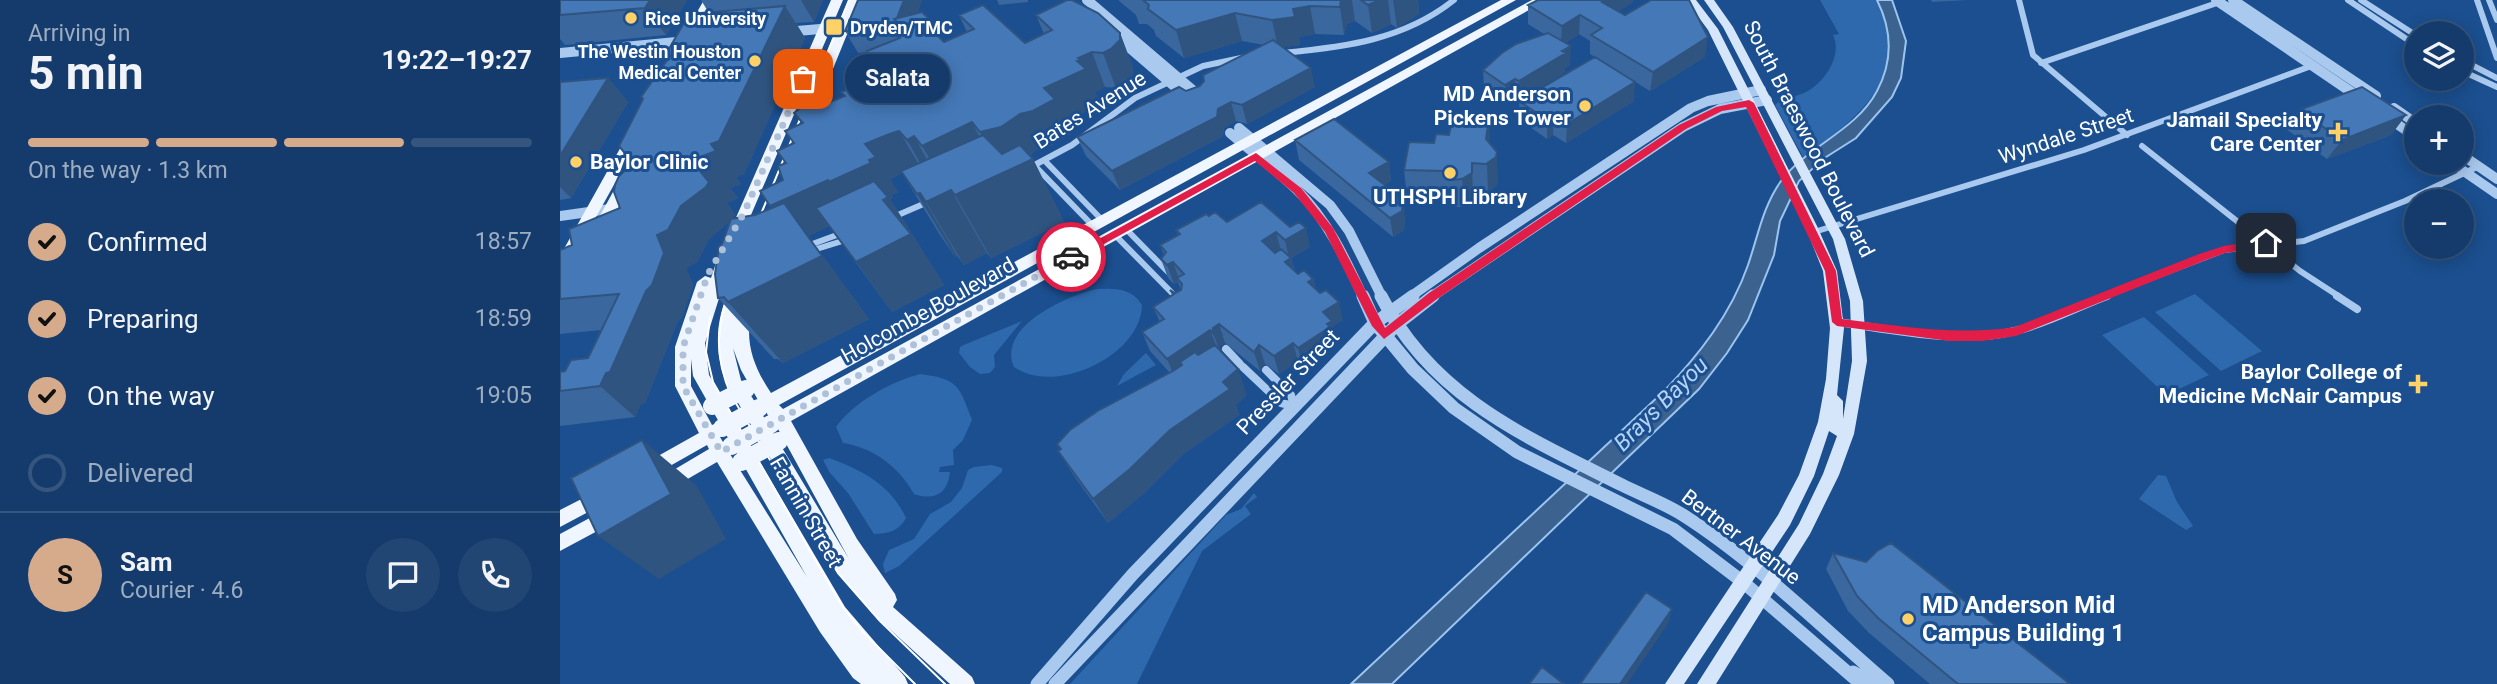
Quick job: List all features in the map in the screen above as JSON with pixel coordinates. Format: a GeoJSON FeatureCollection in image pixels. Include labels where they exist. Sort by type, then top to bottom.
{"type":"FeatureCollection","features":[{"type":"Feature","properties":{"kind":"main road"},"geometry":{"type":"LineString","coordinates":[[687,45],[710,0]]}},
{"type":"Feature","properties":{"kind":"main road"},"geometry":{"type":"LineString","coordinates":[[714,20],[724,0]]}},
{"type":"Feature","properties":{"kind":"main road","name":"Fannin Street"},"geometry":{"type":"LineString","coordinates":[[837,0],[718,276],[697,343],[701,376],[838,613],[898,684]]}},
{"type":"Feature","properties":{"kind":"main road"},"geometry":{"type":"LineString","coordinates":[[797,91],[800,95],[794,117],[803,126],[855,0]]}},
{"type":"Feature","properties":{"kind":"main road","name":"Holcombe Boulevard"},"geometry":{"type":"LineString","coordinates":[[635,478],[716,431],[1510,0]]}},
{"type":"Feature","properties":{"kind":"main road","name":"Holcombe Boulevard"},"geometry":{"type":"LineString","coordinates":[[652,491],[1083,250],[1541,0]]}},
{"type":"Feature","properties":{"kind":"main road","name":"South Braeswood Boulevard"},"geometry":{"type":"LineString","coordinates":[[1674,684],[1784,520],[1807,476],[1820,440],[1833,379],[1837,322],[1830,271],[1812,229],[1713,30],[1692,0]]}},
{"type":"Feature","properties":{"kind":"main road","name":"South Braeswood Boulevard"},"geometry":{"type":"LineString","coordinates":[[1706,684],[1804,531],[1828,485],[1847,434],[1857,386],[1860,325],[1851,270],[1833,228],[1728,27],[1709,0]]}},
{"type":"Feature","properties":{"kind":"main road"},"geometry":{"type":"LineString","coordinates":[[825,29],[832,31],[835,36],[823,65],[827,69]]}},
{"type":"Feature","properties":{"kind":"main road"},"geometry":{"type":"LineString","coordinates":[[1362,80],[1374,90]]}},
{"type":"Feature","properties":{"kind":"main road"},"geometry":{"type":"LineString","coordinates":[[562,276],[592,212],[642,121]]}},
{"type":"Feature","properties":{"kind":"main road"},"geometry":{"type":"LineString","coordinates":[[781,128],[794,129],[787,153]]}},
{"type":"Feature","properties":{"kind":"main road"},"geometry":{"type":"LineString","coordinates":[[562,276],[578,268],[648,141]]}},
{"type":"Feature","properties":{"kind":"main road"},"geometry":{"type":"LineString","coordinates":[[1120,212],[1110,228],[1120,231]]}},
{"type":"Feature","properties":{"kind":"main road"},"geometry":{"type":"LineString","coordinates":[[744,213],[708,274],[683,347],[683,386],[694,410],[716,431],[740,481],[827,626],[860,671],[877,684]]}},
{"type":"Feature","properties":{"kind":"main road"},"geometry":{"type":"LineString","coordinates":[[1083,250],[1097,237],[1098,224]]}},
{"type":"Feature","properties":{"kind":"main road","name":"Fannin Street"},"geometry":{"type":"LineString","coordinates":[[750,383],[740,341],[740,320],[746,282],[727,314],[725,331],[728,369],[839,560],[965,684]]}},
{"type":"Feature","properties":{"kind":"main road"},"geometry":{"type":"LineString","coordinates":[[1833,379],[1836,427],[1847,434]]}},
{"type":"Feature","properties":{"kind":"main road"},"geometry":{"type":"LineString","coordinates":[[694,410],[712,406],[750,383],[798,447],[886,606]]}},
{"type":"Feature","properties":{"kind":"main road"},"geometry":{"type":"LineString","coordinates":[[740,481],[741,462],[779,441],[798,447]]}},
{"type":"Feature","properties":{"kind":"main road"},"geometry":{"type":"LineString","coordinates":[[1807,476],[1828,485]]}},
{"type":"Feature","properties":{"kind":"main road"},"geometry":{"type":"LineString","coordinates":[[560,520],[616,489]]}},
{"type":"Feature","properties":{"kind":"main road"},"geometry":{"type":"LineString","coordinates":[[560,543],[628,504]]}},
{"type":"Feature","properties":{"kind":"street"},"geometry":{"type":"LineString","coordinates":[[1074,0],[1174,80]]}},
{"type":"Feature","properties":{"kind":"street"},"geometry":{"type":"LineString","coordinates":[[1087,0],[1197,100]]}},
{"type":"Feature","properties":{"kind":"street"},"geometry":{"type":"LineString","coordinates":[[1272,55],[1369,43],[1399,33],[1454,0]]}},
{"type":"Feature","properties":{"kind":"street"},"geometry":{"type":"LineString","coordinates":[[2018,0],[2028,20],[2026,40],[2033,55],[2127,135]]}},
{"type":"Feature","properties":{"kind":"street"},"geometry":{"type":"LineString","coordinates":[[2233,0],[2404,115]]}},
{"type":"Feature","properties":{"kind":"street"},"geometry":{"type":"LineString","coordinates":[[2348,0],[2404,37]]}},
{"type":"Feature","properties":{"kind":"street"},"geometry":{"type":"LineString","coordinates":[[2361,0],[2404,28]]}},
{"type":"Feature","properties":{"kind":"street"},"geometry":{"type":"LineString","coordinates":[[2477,0],[2497,58]]}},
{"type":"Feature","properties":{"kind":"street"},"geometry":{"type":"LineString","coordinates":[[2489,0],[2497,20]]}},
{"type":"Feature","properties":{"kind":"street"},"geometry":{"type":"LineString","coordinates":[[2041,63],[2218,1],[2404,129]]}},
{"type":"Feature","properties":{"kind":"street"},"geometry":{"type":"LineString","coordinates":[[777,33],[844,27]]}},
{"type":"Feature","properties":{"kind":"street"},"geometry":{"type":"LineString","coordinates":[[560,53],[687,45]]}},
{"type":"Feature","properties":{"kind":"street","name":"Bates Avenue"},"geometry":{"type":"LineString","coordinates":[[1023,171],[1045,161],[1095,130],[1135,98],[1203,66],[1256,56]]}},
{"type":"Feature","properties":{"kind":"street","name":"Wyndale Street"},"geometry":{"type":"LineString","coordinates":[[1812,229],[1833,228],[2127,135],[2325,61]]}},
{"type":"Feature","properties":{"kind":"street"},"geometry":{"type":"LineString","coordinates":[[2474,66],[2497,78]]}},
{"type":"Feature","properties":{"kind":"street"},"geometry":{"type":"LineString","coordinates":[[2482,70],[2497,70]]}},
{"type":"Feature","properties":{"kind":"street"},"geometry":{"type":"LineString","coordinates":[[2474,76],[2497,87]]}},
{"type":"Feature","properties":{"kind":"street","name":"Pressler Street"},"geometry":{"type":"LineString","coordinates":[[1389,312],[1479,248],[1671,120],[1708,101],[1764,95]]}},
{"type":"Feature","properties":{"kind":"street","name":"Pressler Street"},"geometry":{"type":"LineString","coordinates":[[1037,684],[1108,601],[1204,498],[1294,406],[1385,327],[1683,127],[1747,98]]}},
{"type":"Feature","properties":{"kind":"street"},"geometry":{"type":"LineString","coordinates":[[1671,120],[1683,127]]}},
{"type":"Feature","properties":{"kind":"street","name":"Bertner Avenue"},"geometry":{"type":"LineString","coordinates":[[1235,130],[1330,205],[1355,243],[1389,312],[1385,327]]}},
{"type":"Feature","properties":{"kind":"street"},"geometry":{"type":"LineString","coordinates":[[2142,146],[2300,271],[2357,309]]}},
{"type":"Feature","properties":{"kind":"street","name":"Bertner Avenue"},"geometry":{"type":"LineString","coordinates":[[1262,153],[1314,209],[1413,369],[1454,408],[1517,452],[1673,529],[1748,575]]}},
{"type":"Feature","properties":{"kind":"street"},"geometry":{"type":"LineString","coordinates":[[1045,161],[1098,224]]}},
{"type":"Feature","properties":{"kind":"street"},"geometry":{"type":"LineString","coordinates":[[2474,163],[2497,179]]}},
{"type":"Feature","properties":{"kind":"street"},"geometry":{"type":"LineString","coordinates":[[1034,166],[1098,224]]}},
{"type":"Feature","properties":{"kind":"street"},"geometry":{"type":"LineString","coordinates":[[2474,169],[2479,166]]}},
{"type":"Feature","properties":{"kind":"street"},"geometry":{"type":"LineString","coordinates":[[1590,175],[1601,183]]}},
{"type":"Feature","properties":{"kind":"street"},"geometry":{"type":"LineString","coordinates":[[1837,322],[1928,334],[1982,337],[2039,325],[2224,250],[2266,243],[2304,241],[2405,201],[2462,175]]}},
{"type":"Feature","properties":{"kind":"street"},"geometry":{"type":"LineString","coordinates":[[2469,175],[2497,194]]}},
{"type":"Feature","properties":{"kind":"street"},"geometry":{"type":"LineString","coordinates":[[1575,185],[1586,193]]}},
{"type":"Feature","properties":{"kind":"street"},"geometry":{"type":"LineString","coordinates":[[886,220],[931,201]]}},
{"type":"Feature","properties":{"kind":"street"},"geometry":{"type":"LineString","coordinates":[[560,216],[610,209]]}},
{"type":"Feature","properties":{"kind":"street"},"geometry":{"type":"LineString","coordinates":[[1120,231],[1147,250],[1168,272]]}},
{"type":"Feature","properties":{"kind":"street"},"geometry":{"type":"LineString","coordinates":[[1120,231],[1137,256],[1183,305]]}},
{"type":"Feature","properties":{"kind":"street"},"geometry":{"type":"LineString","coordinates":[[798,253],[856,232]]}},
{"type":"Feature","properties":{"kind":"street"},"geometry":{"type":"LineString","coordinates":[[1340,248],[1355,243]]}},
{"type":"Feature","properties":{"kind":"street"},"geometry":{"type":"LineString","coordinates":[[1479,248],[1490,257]]}},
{"type":"Feature","properties":{"kind":"street"},"geometry":{"type":"LineString","coordinates":[[1137,256],[1147,250]]}},
{"type":"Feature","properties":{"kind":"street","name":"Pressler Street"},"geometry":{"type":"LineString","coordinates":[[1055,684],[1308,415],[1385,327]]}},
{"type":"Feature","properties":{"kind":"street","name":"Bertner Avenue"},"geometry":{"type":"LineString","coordinates":[[1385,327],[1485,413],[1527,438],[1683,515],[1861,684]]}},
{"type":"Feature","properties":{"kind":"street"},"geometry":{"type":"LineString","coordinates":[[1226,349],[1281,403],[1294,406],[1308,415]]}},
{"type":"Feature","properties":{"kind":"street"},"geometry":{"type":"LineString","coordinates":[[1266,370],[1292,395],[1294,406]]}},
{"type":"Feature","properties":{"kind":"street"},"geometry":{"type":"LineString","coordinates":[[1454,408],[1466,398]]}},
{"type":"Feature","properties":{"kind":"street"},"geometry":{"type":"LineString","coordinates":[[1204,498],[1219,508]]}},
{"type":"Feature","properties":{"kind":"street","name":"Bertner Avenue"},"geometry":{"type":"LineString","coordinates":[[1766,591],[1888,684]]}},
{"type":"Feature","properties":{"kind":"street"},"geometry":{"type":"LineString","coordinates":[[1108,601],[1123,611]]}},
{"type":"Feature","properties":{"kind":"street"},"geometry":{"type":"LineString","coordinates":[[1840,666],[1875,684]]}},
{"type":"Feature","properties":{"kind":"shaded area"},"geometry":{"type":"Polygon","coordinates":[[[1820,0],[1877,0],[1887,27],[1889,51],[1885,73],[1861,110],[1803,157],[1775,105],[1813,88],[1825,76],[1834,60],[1836,52],[1833,35],[1839,34],[1820,0]]]}},
{"type":"Feature","properties":{"kind":"shaded area"},"geometry":{"type":"Polygon","coordinates":[[[1097,289],[1128,292],[1142,305],[1138,323],[1127,340],[1112,355],[1072,374],[1051,377],[1031,375],[1014,367],[1011,352],[1015,338],[1025,326],[1054,306],[1097,289]]]}},
{"type":"Feature","properties":{"kind":"shaded area"},"geometry":{"type":"Polygon","coordinates":[[[2195,294],[2262,351],[2221,371],[2155,312],[2195,294]]]}},
{"type":"Feature","properties":{"kind":"shaded area"},"geometry":{"type":"Polygon","coordinates":[[[2144,317],[2209,375],[2166,395],[2102,335],[2144,317]]]}},
{"type":"Feature","properties":{"kind":"shaded area"},"geometry":{"type":"Polygon","coordinates":[[[1022,321],[994,355],[995,367],[990,373],[980,374],[970,367],[959,353],[960,347],[1022,321]]]}},
{"type":"Feature","properties":{"kind":"shaded area"},"geometry":{"type":"Polygon","coordinates":[[[1146,353],[1156,365],[1117,386],[1124,374],[1146,353]]]}},
{"type":"Feature","properties":{"kind":"shaded area"},"geometry":{"type":"Polygon","coordinates":[[[920,374],[942,378],[955,386],[964,399],[972,420],[963,440],[953,450],[954,465],[940,467],[939,472],[950,472],[946,486],[939,494],[928,497],[914,494],[901,475],[875,454],[843,443],[836,427],[852,409],[874,394],[920,374]]]}},
{"type":"Feature","properties":{"kind":"shaded area"},"geometry":{"type":"Polygon","coordinates":[[[829,458],[864,474],[884,488],[900,506],[906,518],[900,526],[888,532],[874,534],[848,493],[830,473],[823,460],[829,458]]]}},
{"type":"Feature","properties":{"kind":"shaded area"},"geometry":{"type":"Polygon","coordinates":[[[992,465],[1002,468],[1002,472],[899,566],[885,573],[883,564],[889,550],[914,539],[930,514],[951,502],[962,488],[968,470],[992,465]]]}},
{"type":"Feature","properties":{"kind":"shaded area"},"geometry":{"type":"Polygon","coordinates":[[[2158,475],[2166,476],[2177,502],[2193,526],[2186,530],[2139,499],[2158,475]]]}},
{"type":"Feature","properties":{"kind":"shaded area"},"geometry":{"type":"Polygon","coordinates":[[[1254,493],[1257,497],[1245,506],[1251,514],[1202,551],[1137,684],[1070,684],[1226,515],[1241,509],[1254,493]]]}},
{"type":"Feature","properties":{"kind":"water","name":"Brays Bayou"},"geometry":{"type":"Polygon","coordinates":[[[1877,0],[1892,0],[1906,41],[1901,78],[1892,97],[1856,138],[1823,159],[1799,181],[1780,221],[1774,255],[1748,320],[1727,353],[1699,389],[1392,684],[1351,684],[1663,392],[1713,333],[1741,283],[1765,211],[1781,181],[1804,158],[1857,117],[1877,91],[1886,68],[1889,46],[1886,23],[1877,0]]]}},
{"type":"Feature","properties":{"kind":"building"},"geometry":{"type":"Polygon","coordinates":[[[560,0],[650,0],[645,8],[560,15],[560,0]]]}},
{"type":"Feature","properties":{"kind":"building"},"geometry":{"type":"Polygon","coordinates":[[[858,0],[904,0],[897,18],[894,19],[894,26],[845,31],[858,0]]]}},
{"type":"Feature","properties":{"kind":"building"},"geometry":{"type":"Polygon","coordinates":[[[1067,0],[1098,13],[1120,33],[1120,40],[1103,53],[1092,52],[1078,58],[1080,60],[1077,61],[1086,69],[1044,88],[1055,99],[1033,111],[1020,114],[1001,127],[980,132],[972,122],[922,146],[914,136],[907,140],[899,131],[887,135],[865,144],[876,157],[869,160],[871,163],[770,206],[760,191],[783,180],[778,166],[786,163],[777,151],[794,143],[785,131],[803,123],[794,113],[801,107],[798,102],[819,93],[828,103],[845,96],[841,92],[886,73],[867,51],[900,38],[890,28],[899,24],[894,19],[922,12],[929,19],[925,23],[944,42],[974,29],[959,15],[983,5],[1025,43],[1052,30],[1036,15],[1067,0]]]}},
{"type":"Feature","properties":{"kind":"building"},"geometry":{"type":"Polygon","coordinates":[[[1143,0],[1341,0],[1340,7],[1310,6],[1293,9],[1295,17],[1272,20],[1235,13],[1176,30],[1148,9],[1149,5],[1143,0]]]}},
{"type":"Feature","properties":{"kind":"building"},"geometry":{"type":"Polygon","coordinates":[[[1361,0],[1380,0],[1368,5],[1361,0]]]}},
{"type":"Feature","properties":{"kind":"building"},"geometry":{"type":"Polygon","coordinates":[[[1538,0],[1606,0],[1602,2],[1625,15],[1651,0],[1689,0],[1708,37],[1653,72],[1591,35],[1602,28],[1580,15],[1562,26],[1528,5],[1538,0]]]}},
{"type":"Feature","properties":{"kind":"building"},"geometry":{"type":"Polygon","coordinates":[[[785,6],[719,141],[711,144],[716,151],[703,156],[712,165],[700,171],[709,182],[681,206],[668,230],[657,235],[664,253],[652,285],[646,291],[610,372],[606,373],[600,386],[560,391],[560,372],[565,371],[571,360],[588,358],[619,294],[560,299],[560,250],[572,245],[569,229],[620,208],[614,192],[615,185],[619,176],[633,163],[619,146],[643,99],[641,97],[670,56],[665,56],[689,14],[785,6]]]}},
{"type":"Feature","properties":{"kind":"building"},"geometry":{"type":"Polygon","coordinates":[[[1548,33],[1571,46],[1562,51],[1566,53],[1519,81],[1515,79],[1505,85],[1483,70],[1516,44],[1548,33]]]}},
{"type":"Feature","properties":{"kind":"building"},"geometry":{"type":"Polygon","coordinates":[[[1273,40],[1311,68],[1242,105],[1231,102],[1218,109],[1217,117],[1112,171],[1077,137],[1179,87],[1186,91],[1200,86],[1204,81],[1203,75],[1273,40]]]}},
{"type":"Feature","properties":{"kind":"building"},"geometry":{"type":"Polygon","coordinates":[[[1595,57],[1635,82],[1567,124],[1554,116],[1547,120],[1519,101],[1595,57]]]}},
{"type":"Feature","properties":{"kind":"building"},"geometry":{"type":"Polygon","coordinates":[[[608,78],[560,156],[560,82],[608,78]]]}},
{"type":"Feature","properties":{"kind":"building"},"geometry":{"type":"Polygon","coordinates":[[[2362,87],[2404,116],[2342,140],[2299,110],[2362,87]]]}},
{"type":"Feature","properties":{"kind":"building"},"geometry":{"type":"Polygon","coordinates":[[[1453,117],[1489,118],[1486,139],[1497,152],[1496,157],[1486,164],[1472,163],[1472,173],[1462,179],[1452,180],[1444,171],[1404,170],[1409,142],[1434,143],[1436,134],[1449,135],[1453,117]]]}},
{"type":"Feature","properties":{"kind":"building"},"geometry":{"type":"Polygon","coordinates":[[[1334,119],[1389,162],[1369,173],[1403,199],[1402,211],[1390,218],[1295,140],[1334,119]]]}},
{"type":"Feature","properties":{"kind":"building"},"geometry":{"type":"Polygon","coordinates":[[[983,135],[1002,154],[1020,145],[1033,159],[955,195],[951,190],[926,202],[901,171],[983,135]]]}},
{"type":"Feature","properties":{"kind":"building"},"geometry":{"type":"Polygon","coordinates":[[[874,181],[888,197],[883,200],[911,234],[856,262],[816,208],[874,181]]]}},
{"type":"Feature","properties":{"kind":"building"},"geometry":{"type":"Polygon","coordinates":[[[1261,202],[1290,227],[1299,222],[1306,228],[1285,240],[1276,232],[1262,241],[1275,253],[1281,249],[1291,258],[1285,262],[1298,274],[1304,270],[1313,279],[1308,282],[1320,293],[1326,290],[1339,302],[1323,312],[1332,321],[1327,324],[1330,327],[1298,348],[1293,343],[1274,356],[1259,345],[1254,352],[1219,324],[1213,328],[1213,333],[1210,330],[1167,359],[1142,332],[1164,319],[1153,307],[1174,294],[1170,290],[1175,293],[1181,290],[1182,284],[1177,278],[1184,274],[1173,262],[1167,265],[1161,259],[1166,252],[1160,245],[1180,234],[1176,230],[1206,214],[1209,216],[1215,212],[1227,222],[1261,202]]]}},
{"type":"Feature","properties":{"kind":"building"},"geometry":{"type":"Polygon","coordinates":[[[784,203],[822,256],[728,302],[724,297],[718,298],[715,274],[719,246],[731,219],[755,215],[784,203]]]}},
{"type":"Feature","properties":{"kind":"building"},"geometry":{"type":"Polygon","coordinates":[[[1215,345],[1238,369],[1223,382],[1230,389],[1170,430],[1130,469],[1093,499],[1058,451],[1061,449],[1057,444],[1070,430],[1099,410],[1173,371],[1182,365],[1180,362],[1195,352],[1198,355],[1215,345]]]}},
{"type":"Feature","properties":{"kind":"building"},"geometry":{"type":"Polygon","coordinates":[[[642,440],[671,494],[598,536],[571,478],[642,440]]]}},
{"type":"Feature","properties":{"kind":"building","name":"MD Anderson Mid Campus Building 1"},"geometry":{"type":"Polygon","coordinates":[[[1891,543],[2070,684],[1958,684],[1878,618],[1857,596],[1833,553],[1866,562],[1877,551],[1891,543]]]}},
{"type":"Feature","properties":{"kind":"building"},"geometry":{"type":"Polygon","coordinates":[[[1646,592],[1672,609],[1620,684],[1580,684],[1646,592]]]}},
{"type":"Feature","properties":{"kind":"building"},"geometry":{"type":"Polygon","coordinates":[[[1542,667],[1564,684],[1529,684],[1542,667]]]}},
{"type":"Feature","properties":{"kind":"tram line"},"geometry":{"type":"LineString","coordinates":[[754,231],[849,0]]}},
{"type":"Feature","properties":{"kind":"tram line"},"geometry":{"type":"LineString","coordinates":[[731,286],[722,314],[719,340],[722,367],[731,395],[838,573],[880,621],[945,684]]}},
{"type":"Feature","properties":{"kind":"tram line"},"geometry":{"type":"LineString","coordinates":[[710,317],[706,352],[713,382],[842,606],[863,632],[915,684]]}},
{"type":"Feature","properties":{"kind":"way so far"},"geometry":{"type":"LineString","coordinates":[[803,79],[744,213],[708,274],[683,347],[683,386],[694,410],[721,452],[1071,257]]}},
{"type":"Feature","properties":{"kind":"place","name":"Rice University"},"geometry":{"type":"Point","coordinates":[631,18]}},
{"type":"Feature","properties":{"kind":"place","name":"Dryden/TMC"},"geometry":{"type":"Point","coordinates":[834,27]}},
{"type":"Feature","properties":{"kind":"place","name":"The Westin Houston Medical Center"},"geometry":{"type":"Point","coordinates":[755,61]}},
{"type":"Feature","properties":{"kind":"place","name":"Salata"},"geometry":{"type":"Point","coordinates":[803,79]}},
{"type":"Feature","properties":{"kind":"place","name":"MD Anderson Pickens Tower"},"geometry":{"type":"Point","coordinates":[1585,106]}},
{"type":"Feature","properties":{"kind":"place","name":"Jamail Specialty Care Center"},"geometry":{"type":"Point","coordinates":[2338,132]}},
{"type":"Feature","properties":{"kind":"place","name":"Baylor Clinic"},"geometry":{"type":"Point","coordinates":[576,162]}},
{"type":"Feature","properties":{"kind":"place","name":"UTHSPH Library"},"geometry":{"type":"Point","coordinates":[1450,173]}},
{"type":"Feature","properties":{"kind":"place","name":"Baylor College of Medicine McNair Campus"},"geometry":{"type":"Point","coordinates":[2418,384]}},
{"type":"Feature","properties":{"kind":"place","name":"MD Anderson Mid Campus Building 1"},"geometry":{"type":"Point","coordinates":[1908,619]}},
{"type":"Feature","properties":{"kind":"route"},"geometry":{"type":"LineString","coordinates":[[1071,257],[1256,156],[1297,190],[1330,230],[1384,335],[1433,296],[1683,127],[1704,114],[1749,103],[1811,226],[1830,271],[1837,322],[1950,336],[1982,337],[2016,331],[2039,325],[2203,257],[2224,250],[2266,243]]}}]}
